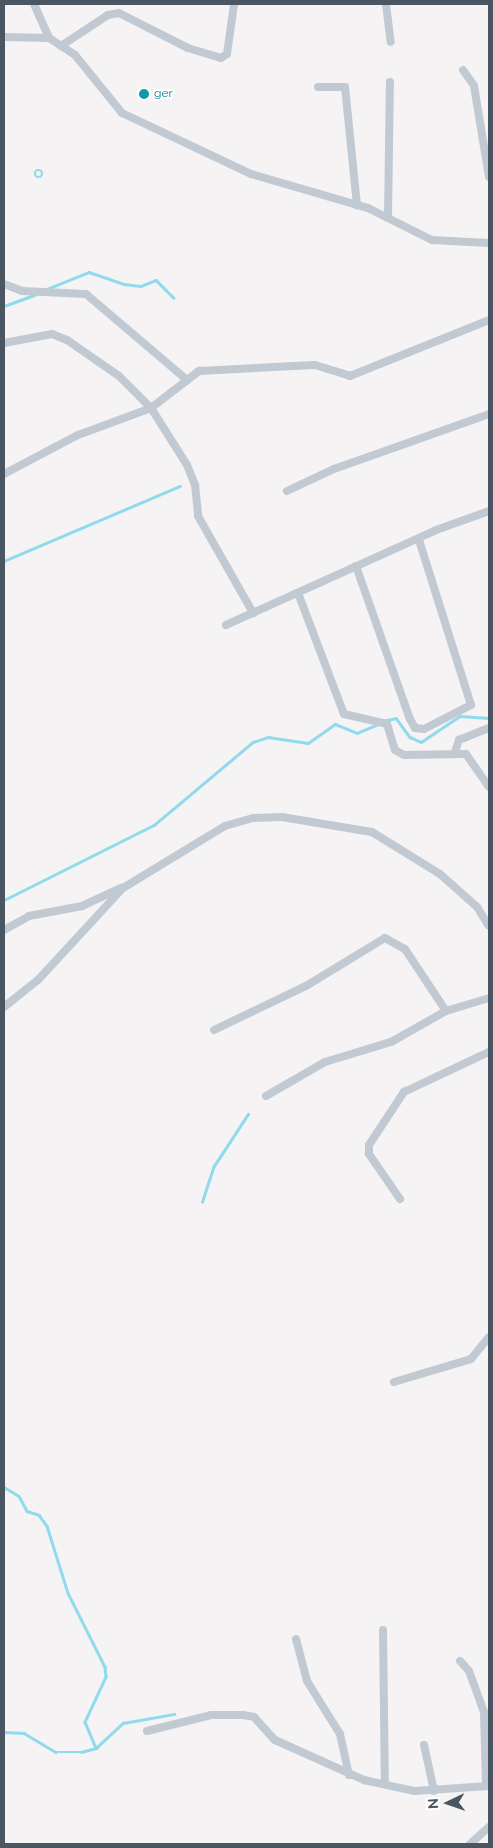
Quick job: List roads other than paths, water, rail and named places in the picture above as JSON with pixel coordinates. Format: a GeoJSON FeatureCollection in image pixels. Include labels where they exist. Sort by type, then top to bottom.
{"type":"FeatureCollection","features":[{"type":"Feature","properties":{"kind":"street"},"geometry":{"type":"LineString","coordinates":[[34,4],[49,38]]}},
{"type":"Feature","properties":{"kind":"street"},"geometry":{"type":"LineString","coordinates":[[61,46],[108,15],[119,13],[188,48],[221,58],[227,54],[234,4]]}},
{"type":"Feature","properties":{"kind":"street"},"geometry":{"type":"LineString","coordinates":[[386,4],[391,42]]}},
{"type":"Feature","properties":{"kind":"street"},"geometry":{"type":"LineString","coordinates":[[4,37],[49,38],[75,55],[122,113],[148,127],[251,174],[357,205],[432,240],[489,243]]}},
{"type":"Feature","properties":{"kind":"street"},"geometry":{"type":"LineString","coordinates":[[463,70],[474,86],[489,177]]}},
{"type":"Feature","properties":{"kind":"street"},"geometry":{"type":"LineString","coordinates":[[388,218],[390,82]]}},
{"type":"Feature","properties":{"kind":"street"},"geometry":{"type":"LineString","coordinates":[[318,87],[342,84],[347,92],[357,205]]}},
{"type":"Feature","properties":{"kind":"street"},"geometry":{"type":"LineString","coordinates":[[4,284],[22,291],[86,294],[186,380]]}},
{"type":"Feature","properties":{"kind":"street"},"geometry":{"type":"LineString","coordinates":[[4,474],[78,435],[151,408],[200,371],[314,365],[333,374],[365,373],[455,330],[489,320]]}},
{"type":"Feature","properties":{"kind":"street"},"geometry":{"type":"LineString","coordinates":[[4,343],[52,334],[67,340],[120,376],[151,408],[187,465],[195,485],[198,516],[253,613]]}},
{"type":"Feature","properties":{"kind":"street"},"geometry":{"type":"LineString","coordinates":[[287,492],[334,469],[489,414]]}},
{"type":"Feature","properties":{"kind":"street"},"geometry":{"type":"LineString","coordinates":[[226,626],[356,566],[489,511]]}},
{"type":"Feature","properties":{"kind":"street"},"geometry":{"type":"LineString","coordinates":[[356,566],[410,719],[415,728],[424,729],[471,704],[419,540]]}},
{"type":"Feature","properties":{"kind":"street"},"geometry":{"type":"LineString","coordinates":[[298,593],[344,714],[387,724],[394,750],[404,756],[455,752],[466,754],[489,787]]}},
{"type":"Feature","properties":{"kind":"street"},"geometry":{"type":"LineString","coordinates":[[455,752],[459,740],[489,728]]}},
{"type":"Feature","properties":{"kind":"street"},"geometry":{"type":"LineString","coordinates":[[4,930],[29,916],[82,906],[123,888],[225,826],[282,817],[372,832],[402,848],[477,907],[489,926]]}},
{"type":"Feature","properties":{"kind":"street"},"geometry":{"type":"LineString","coordinates":[[4,1008],[38,980],[123,888]]}},
{"type":"Feature","properties":{"kind":"street"},"geometry":{"type":"LineString","coordinates":[[214,1030],[306,986],[385,938],[404,949],[446,1011]]}},
{"type":"Feature","properties":{"kind":"street"},"geometry":{"type":"LineString","coordinates":[[266,1096],[325,1062],[391,1042],[446,1011],[489,998]]}},
{"type":"Feature","properties":{"kind":"street"},"geometry":{"type":"LineString","coordinates":[[400,1199],[369,1154],[369,1146],[404,1092],[489,1052]]}},
{"type":"Feature","properties":{"kind":"street"},"geometry":{"type":"LineString","coordinates":[[394,1382],[471,1359],[489,1337]]}},
{"type":"Feature","properties":{"kind":"street"},"geometry":{"type":"LineString","coordinates":[[383,1630],[385,1784]]}},
{"type":"Feature","properties":{"kind":"street"},"geometry":{"type":"LineString","coordinates":[[296,1639],[307,1680],[340,1734],[349,1776]]}},
{"type":"Feature","properties":{"kind":"street"},"geometry":{"type":"LineString","coordinates":[[147,1731],[211,1715],[242,1715],[254,1717],[274,1740],[349,1776],[385,1784],[434,1791],[488,1785],[484,1712],[469,1671],[460,1661]]}},
{"type":"Feature","properties":{"kind":"street"},"geometry":{"type":"LineString","coordinates":[[424,1745],[434,1791]]}},
{"type":"Feature","properties":{"kind":"street"},"geometry":{"type":"LineString","coordinates":[[470,1844],[489,1827]]}},
{"type":"Feature","properties":{"kind":"waterway"},"geometry":{"type":"LineString","coordinates":[[39,170],[43,174],[39,178],[35,174],[39,170]]}},
{"type":"Feature","properties":{"kind":"waterway"},"geometry":{"type":"LineString","coordinates":[[47,289],[89,272],[124,284],[141,286],[156,280],[174,298]]}},
{"type":"Feature","properties":{"kind":"waterway"},"geometry":{"type":"LineString","coordinates":[[4,306],[35,295]]}},
{"type":"Feature","properties":{"kind":"waterway"},"geometry":{"type":"LineString","coordinates":[[4,561],[180,486]]}},
{"type":"Feature","properties":{"kind":"waterway"},"geometry":{"type":"LineString","coordinates":[[383,721],[396,718],[410,737],[421,742],[460,716],[489,718]]}},
{"type":"Feature","properties":{"kind":"waterway"},"geometry":{"type":"LineString","coordinates":[[4,900],[154,825],[253,742],[268,737],[308,743],[335,724],[357,733],[378,724]]}},
{"type":"Feature","properties":{"kind":"waterway"},"geometry":{"type":"LineString","coordinates":[[202,1202],[214,1166],[248,1114]]}},
{"type":"Feature","properties":{"kind":"waterway"},"geometry":{"type":"LineString","coordinates":[[4,1487],[19,1496],[27,1511],[39,1515],[47,1526],[68,1593],[105,1667],[106,1677],[85,1722],[96,1748]]}},
{"type":"Feature","properties":{"kind":"waterway"},"geometry":{"type":"LineString","coordinates":[[4,1732],[24,1733],[56,1752],[81,1752],[96,1748],[123,1723],[174,1714]]}},
{"type":"Feature","properties":{"kind":"place","name":"ger"},"geometry":{"type":"Point","coordinates":[144,94]}}]}
